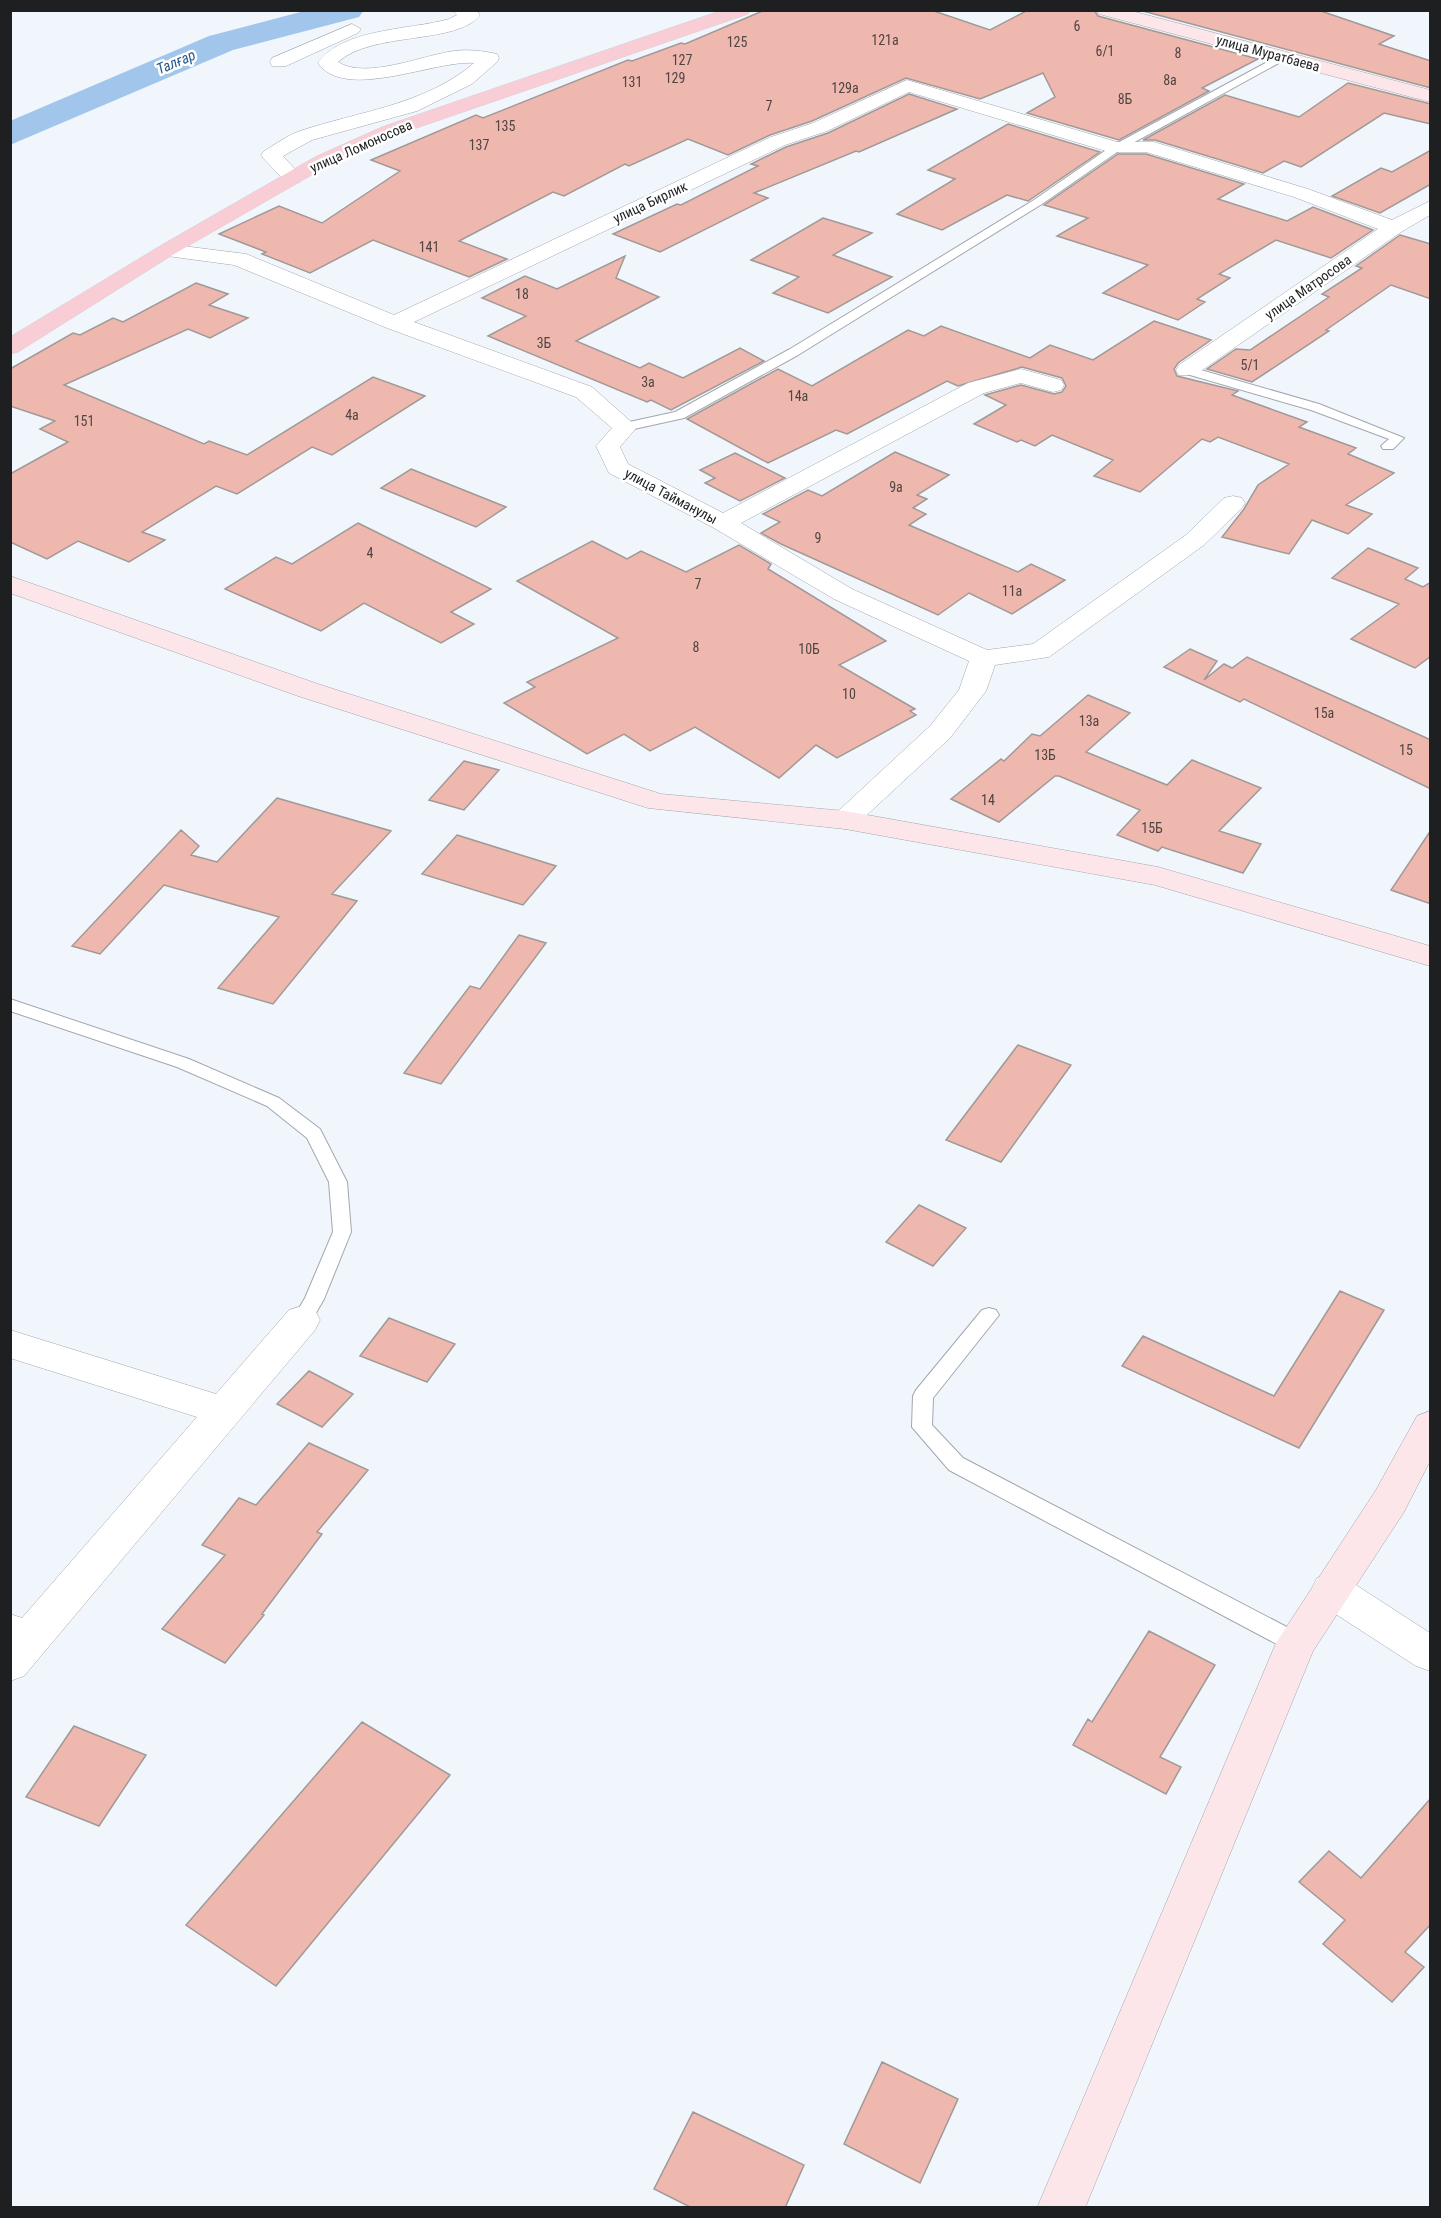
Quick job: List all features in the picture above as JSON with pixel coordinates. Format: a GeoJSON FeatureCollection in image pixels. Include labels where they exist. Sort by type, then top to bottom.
{"type":"FeatureCollection","features":[{"type":"Feature","properties":{"kind":"main road","name":"улица Ломоносова"},"geometry":{"type":"LineString","coordinates":[[10,346],[167,250],[322,161],[389,132],[742,10]]}},
{"type":"Feature","properties":{"kind":"main road","name":"улица Муратбаева"},"geometry":{"type":"LineString","coordinates":[[1114,12],[1431,96]]}},
{"type":"Feature","properties":{"kind":"main road"},"geometry":{"type":"LineString","coordinates":[[10,584],[308,690],[658,802],[845,820],[1158,876],[1431,956]]}},
{"type":"Feature","properties":{"kind":"main road"},"geometry":{"type":"LineString","coordinates":[[1061,2208],[1296,1643],[1390,1501],[1431,1426]]}},
{"type":"Feature","properties":{"kind":"street"},"geometry":{"type":"LineString","coordinates":[[293,178],[271,155],[305,136],[410,107],[465,80],[490,58],[456,56],[374,74],[342,74],[327,63],[333,55],[347,47],[464,20],[471,15],[461,10]]}},
{"type":"Feature","properties":{"kind":"street"},"geometry":{"type":"LineString","coordinates":[[279,62],[367,22]]}},
{"type":"Feature","properties":{"kind":"street","name":"улица Бирлик"},"geometry":{"type":"LineString","coordinates":[[396,323],[778,141],[820,128],[907,86],[1116,148]]}},
{"type":"Feature","properties":{"kind":"street"},"geometry":{"type":"LineString","coordinates":[[1116,148],[1148,146],[1301,193],[1394,228]]}},
{"type":"Feature","properties":{"kind":"street","name":"улица Матросова"},"geometry":{"type":"LineString","coordinates":[[1187,370],[1394,228],[1431,207]]}},
{"type":"Feature","properties":{"kind":"street"},"geometry":{"type":"LineString","coordinates":[[167,250],[238,259],[396,323],[584,392],[625,427]]}},
{"type":"Feature","properties":{"kind":"street"},"geometry":{"type":"LineString","coordinates":[[723,523],[976,388],[1021,376],[1053,384]]}},
{"type":"Feature","properties":{"kind":"street","name":"улица Тайманулы"},"geometry":{"type":"LineString","coordinates":[[625,427],[608,446],[618,468],[723,523],[843,594],[984,658]]}},
{"type":"Feature","properties":{"kind":"street"},"geometry":{"type":"LineString","coordinates":[[845,820],[940,732],[972,691],[984,658],[1040,651],[1195,540],[1233,503]]}},
{"type":"Feature","properties":{"kind":"street"},"geometry":{"type":"LineString","coordinates":[[17,1645],[302,1320]]}},
{"type":"Feature","properties":{"kind":"street"},"geometry":{"type":"LineString","coordinates":[[10,1344],[223,1411]]}},
{"type":"Feature","properties":{"kind":"street"},"geometry":{"type":"LineString","coordinates":[[1331,1590],[1431,1654]]}},
{"type":"Feature","properties":{"kind":"lane"},"geometry":{"type":"LineString","coordinates":[[625,427],[679,415],[794,352],[1038,202],[1116,148],[1282,57]]}},
{"type":"Feature","properties":{"kind":"lane"},"geometry":{"type":"LineString","coordinates":[[1187,370],[1315,407],[1398,438],[1388,446]]}},
{"type":"Feature","properties":{"kind":"lane"},"geometry":{"type":"LineString","coordinates":[[10,1005],[183,1063],[273,1102],[314,1134],[338,1182],[342,1232],[314,1299],[302,1320]]}},
{"type":"Feature","properties":{"kind":"lane"},"geometry":{"type":"LineString","coordinates":[[989,1315],[923,1396],[922,1427],[956,1464],[1296,1643]]}},
{"type":"Feature","properties":{"kind":"building"},"geometry":{"type":"Polygon","coordinates":[[[765,10],[931,10],[990,30],[1028,10],[1094,10],[1098,16],[1258,59],[1202,88],[1209,91],[1119,140],[1027,113],[1055,97],[1043,73],[980,99],[906,78],[812,121],[770,135],[728,155],[688,139],[629,166],[625,164],[564,196],[553,192],[459,241],[507,259],[469,277],[373,240],[310,273],[262,254],[266,252],[219,234],[279,206],[322,223],[400,171],[371,160],[476,115],[483,118],[628,60],[632,61],[681,43],[685,44],[765,10]]]}},
{"type":"Feature","properties":{"kind":"building"},"geometry":{"type":"Polygon","coordinates":[[[1139,10],[1318,10],[1394,36],[1379,44],[1431,61],[1431,88],[1139,10]]]}},
{"type":"Feature","properties":{"kind":"building"},"geometry":{"type":"Polygon","coordinates":[[[1348,83],[1431,104],[1431,124],[1384,113],[1301,167],[1284,161],[1263,173],[1155,140],[1143,140],[1225,95],[1299,117],[1348,83]]]}},
{"type":"Feature","properties":{"kind":"building"},"geometry":{"type":"Polygon","coordinates":[[[909,94],[957,109],[859,152],[856,151],[754,193],[768,198],[660,252],[613,234],[677,204],[681,205],[758,166],[751,164],[786,147],[828,133],[909,94]]]}},
{"type":"Feature","properties":{"kind":"building"},"geometry":{"type":"Polygon","coordinates":[[[1008,124],[1100,152],[1028,201],[1007,195],[942,230],[897,214],[955,179],[928,170],[1008,124]]]}},
{"type":"Feature","properties":{"kind":"building"},"geometry":{"type":"Polygon","coordinates":[[[1431,150],[1431,184],[1380,213],[1332,196],[1381,168],[1392,172],[1431,150]]]}},
{"type":"Feature","properties":{"kind":"building"},"geometry":{"type":"Polygon","coordinates":[[[1118,154],[1146,154],[1244,184],[1218,199],[1287,221],[1313,207],[1373,230],[1331,258],[1276,240],[1219,274],[1230,278],[1197,299],[1205,302],[1178,320],[1103,293],[1148,265],[1057,236],[1088,218],[1044,205],[1118,154]]]}},
{"type":"Feature","properties":{"kind":"building"},"geometry":{"type":"Polygon","coordinates":[[[823,218],[872,233],[833,255],[892,277],[828,313],[773,293],[799,277],[751,260],[823,218]]]}},
{"type":"Feature","properties":{"kind":"building"},"geometry":{"type":"Polygon","coordinates":[[[1400,235],[1431,244],[1431,299],[1391,285],[1326,330],[1329,331],[1252,382],[1207,369],[1236,349],[1250,350],[1329,297],[1322,294],[1362,268],[1356,266],[1400,235]]]}},
{"type":"Feature","properties":{"kind":"building"},"geometry":{"type":"Polygon","coordinates":[[[625,256],[616,278],[659,297],[576,341],[640,368],[649,363],[683,378],[740,348],[764,361],[671,410],[488,336],[526,316],[482,298],[525,276],[557,289],[625,256]]]}},
{"type":"Feature","properties":{"kind":"building"},"geometry":{"type":"Polygon","coordinates":[[[196,283],[228,294],[209,305],[248,318],[210,338],[188,329],[64,385],[204,444],[209,441],[247,455],[373,377],[425,396],[332,455],[312,447],[237,494],[216,486],[142,532],[165,540],[129,562],[78,541],[47,559],[10,542],[10,474],[68,442],[40,429],[55,421],[10,406],[10,369],[73,333],[80,335],[113,318],[123,322],[196,283]]]}},
{"type":"Feature","properties":{"kind":"building"},"geometry":{"type":"Polygon","coordinates":[[[1154,321],[1211,340],[1178,363],[1174,369],[1177,376],[1238,391],[1232,395],[1307,422],[1299,427],[1356,448],[1348,454],[1394,473],[1346,505],[1372,514],[1348,534],[1312,520],[1289,554],[1222,537],[1244,509],[1258,485],[1289,464],[1218,437],[1210,442],[1202,439],[1140,492],[1094,476],[1113,460],[1052,435],[1035,446],[1021,440],[1017,442],[974,424],[1006,405],[985,395],[1021,385],[1054,394],[1062,392],[1066,386],[1062,378],[1022,367],[958,386],[947,381],[847,434],[836,430],[768,463],[687,419],[778,369],[812,386],[908,330],[924,336],[941,326],[1030,358],[1050,345],[1093,360],[1154,321]]]}},
{"type":"Feature","properties":{"kind":"building"},"geometry":{"type":"Polygon","coordinates":[[[895,452],[949,475],[917,495],[927,499],[913,508],[926,514],[909,525],[1018,572],[1031,564],[1065,580],[1012,614],[969,593],[938,615],[761,533],[780,522],[763,514],[808,490],[822,496],[895,452]]]}},
{"type":"Feature","properties":{"kind":"building"},"geometry":{"type":"Polygon","coordinates":[[[735,453],[785,478],[740,501],[705,483],[715,478],[700,470],[735,453]]]}},
{"type":"Feature","properties":{"kind":"building"},"geometry":{"type":"Polygon","coordinates":[[[411,469],[506,507],[476,527],[381,488],[411,469]]]}},
{"type":"Feature","properties":{"kind":"building"},"geometry":{"type":"Polygon","coordinates":[[[358,523],[491,589],[451,612],[474,624],[441,643],[364,603],[321,631],[225,589],[276,557],[292,564],[358,523]]]}},
{"type":"Feature","properties":{"kind":"building"},"geometry":{"type":"Polygon","coordinates":[[[592,541],[627,559],[641,551],[686,572],[739,545],[771,564],[768,569],[886,641],[839,665],[915,709],[910,711],[916,715],[837,758],[816,745],[779,778],[695,727],[650,751],[624,734],[587,754],[504,703],[535,687],[527,682],[618,638],[517,581],[592,541]]]}},
{"type":"Feature","properties":{"kind":"building"},"geometry":{"type":"Polygon","coordinates":[[[1368,548],[1418,568],[1405,579],[1423,587],[1431,582],[1431,656],[1415,668],[1351,639],[1399,604],[1332,578],[1368,548]]]}},
{"type":"Feature","properties":{"kind":"building"},"geometry":{"type":"Polygon","coordinates":[[[1190,649],[1217,661],[1204,680],[1224,664],[1232,668],[1247,657],[1431,740],[1431,789],[1244,699],[1240,702],[1164,667],[1190,649]]]}},
{"type":"Feature","properties":{"kind":"building"},"geometry":{"type":"Polygon","coordinates":[[[1088,695],[1130,713],[1086,752],[1167,785],[1192,760],[1261,788],[1219,831],[1261,844],[1243,873],[1162,847],[1158,851],[1117,835],[1140,810],[1059,776],[1055,776],[999,822],[951,799],[1001,759],[1004,761],[1032,734],[1040,736],[1088,695]]]}},
{"type":"Feature","properties":{"kind":"building"},"geometry":{"type":"Polygon","coordinates":[[[464,761],[499,770],[464,810],[429,800],[464,761]]]}},
{"type":"Feature","properties":{"kind":"building"},"geometry":{"type":"Polygon","coordinates":[[[277,798],[391,831],[332,894],[357,901],[273,1004],[218,988],[279,917],[164,885],[100,954],[72,946],[181,830],[199,846],[191,855],[217,862],[277,798]]]}},
{"type":"Feature","properties":{"kind":"building"},"geometry":{"type":"Polygon","coordinates":[[[1431,830],[1431,904],[1391,890],[1431,830]]]}},
{"type":"Feature","properties":{"kind":"building"},"geometry":{"type":"Polygon","coordinates":[[[457,835],[556,866],[523,905],[422,874],[457,835]]]}},
{"type":"Feature","properties":{"kind":"building"},"geometry":{"type":"Polygon","coordinates":[[[519,935],[546,943],[441,1084],[404,1073],[470,986],[480,989],[519,935]]]}},
{"type":"Feature","properties":{"kind":"building"},"geometry":{"type":"Polygon","coordinates":[[[1018,1045],[1071,1065],[1001,1162],[946,1140],[1018,1045]]]}},
{"type":"Feature","properties":{"kind":"building"},"geometry":{"type":"Polygon","coordinates":[[[919,1205],[966,1228],[933,1266],[886,1242],[919,1205]]]}},
{"type":"Feature","properties":{"kind":"building"},"geometry":{"type":"Polygon","coordinates":[[[1340,1291],[1384,1310],[1299,1448],[1122,1366],[1143,1336],[1274,1396],[1340,1291]]]}},
{"type":"Feature","properties":{"kind":"building"},"geometry":{"type":"Polygon","coordinates":[[[389,1318],[455,1344],[427,1382],[360,1356],[389,1318]]]}},
{"type":"Feature","properties":{"kind":"building"},"geometry":{"type":"Polygon","coordinates":[[[309,1371],[353,1394],[322,1427],[277,1404],[309,1371]]]}},
{"type":"Feature","properties":{"kind":"building"},"geometry":{"type":"Polygon","coordinates":[[[309,1443],[368,1470],[317,1532],[322,1534],[262,1614],[264,1615],[225,1663],[162,1629],[225,1555],[202,1545],[239,1498],[256,1505],[309,1443]]]}},
{"type":"Feature","properties":{"kind":"building"},"geometry":{"type":"Polygon","coordinates":[[[1149,1631],[1215,1665],[1160,1757],[1181,1767],[1166,1794],[1073,1745],[1088,1719],[1092,1722],[1149,1631]]]}},
{"type":"Feature","properties":{"kind":"building"},"geometry":{"type":"Polygon","coordinates":[[[362,1722],[450,1775],[276,1986],[186,1925],[362,1722]]]}},
{"type":"Feature","properties":{"kind":"building"},"geometry":{"type":"Polygon","coordinates":[[[74,1726],[146,1755],[99,1826],[26,1797],[74,1726]]]}},
{"type":"Feature","properties":{"kind":"building"},"geometry":{"type":"Polygon","coordinates":[[[1431,1798],[1431,1924],[1405,1952],[1424,1967],[1392,2002],[1323,1944],[1345,1920],[1299,1882],[1329,1851],[1361,1878],[1431,1798]]]}},
{"type":"Feature","properties":{"kind":"building"},"geometry":{"type":"Polygon","coordinates":[[[882,2062],[958,2099],[920,2183],[844,2144],[882,2062]]]}},
{"type":"Feature","properties":{"kind":"building"},"geometry":{"type":"Polygon","coordinates":[[[693,2112],[804,2165],[785,2208],[692,2208],[654,2189],[693,2112]]]}},
{"type":"Feature","properties":{"kind":"waterway","name":"Талғар"},"geometry":{"type":"LineString","coordinates":[[10,134],[221,43],[348,10]]}}]}
